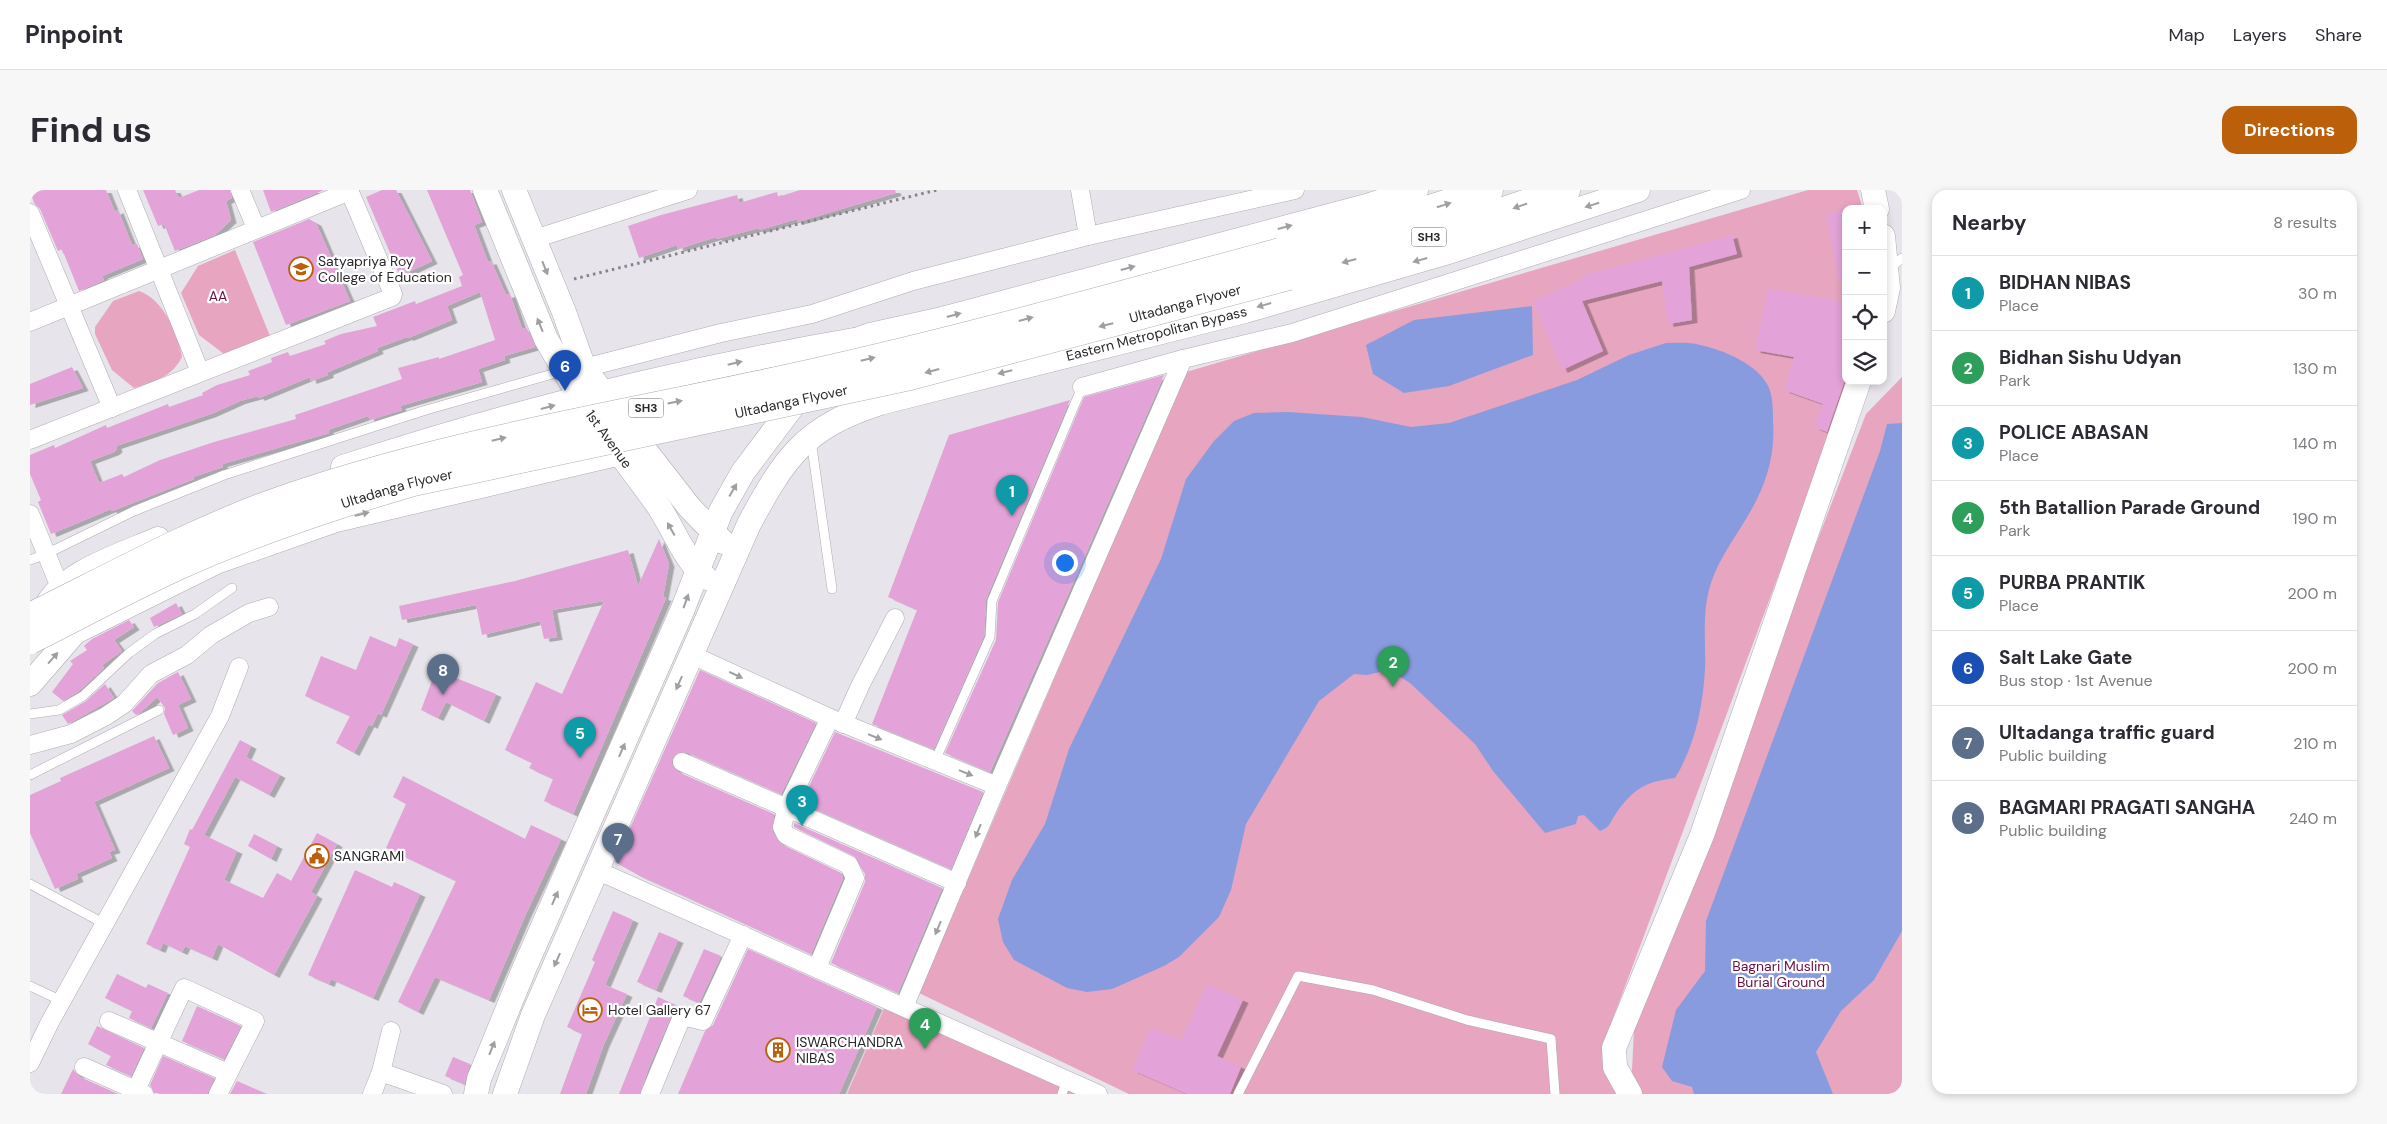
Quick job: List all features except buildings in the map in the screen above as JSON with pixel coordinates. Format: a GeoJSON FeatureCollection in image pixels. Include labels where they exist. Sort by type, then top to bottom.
{"type":"FeatureCollection","features":[{"type":"Feature","properties":{"kind":"main road","name":"1st Avenue"},"geometry":{"type":"LineString","coordinates":[[485,190],[546,338],[573,370],[579,399],[658,505],[696,570],[720,591]]}},
{"type":"Feature","properties":{"kind":"main road"},"geometry":{"type":"LineString","coordinates":[[514,190],[534,239],[573,370],[602,392],[642,448],[690,508],[713,534],[738,554]]}},
{"type":"Feature","properties":{"kind":"main road"},"geometry":{"type":"LineString","coordinates":[[30,640],[49,598],[60,587],[79,575],[215,514],[306,479],[404,447],[602,392],[770,355],[856,340],[1370,205],[1416,190]]}},
{"type":"Feature","properties":{"kind":"main road","name":"Ultadanga Flyover"},"geometry":{"type":"LineString","coordinates":[[30,640],[180,565],[264,530],[327,507],[414,482],[910,376],[1284,264],[1396,220],[1489,190]]}},
{"type":"Feature","properties":{"kind":"main road","name":"Ultadanga Flyover"},"geometry":{"type":"LineString","coordinates":[[30,616],[177,543],[227,521],[291,497],[397,464],[515,436],[760,384],[1284,264],[1386,251],[1566,190]]}},
{"type":"Feature","properties":{"kind":"main road","name":"Eastern Metropolitan Bypass"},"geometry":{"type":"LineString","coordinates":[[505,1094],[533,1015],[738,554],[749,524],[772,481],[791,454],[810,437],[852,412],[880,403],[1245,311],[1445,253],[1638,190]]}},
{"type":"Feature","properties":{"kind":"main road"},"geometry":{"type":"LineString","coordinates":[[1874,190],[1877,205]]}},
{"type":"Feature","properties":{"kind":"main road"},"geometry":{"type":"LineString","coordinates":[[1886,295],[1894,264],[1887,246]]}},
{"type":"Feature","properties":{"kind":"main road"},"geometry":{"type":"LineString","coordinates":[[476,1094],[479,1079],[524,969],[682,611],[696,570],[713,534],[721,511],[744,472],[773,430],[807,387],[841,351],[856,340]]}},
{"type":"Feature","properties":{"kind":"main road"},"geometry":{"type":"LineString","coordinates":[[1630,1094],[1615,1067],[1614,1048],[1702,835],[1859,385]]}},
{"type":"Feature","properties":{"kind":"main road"},"geometry":{"type":"LineString","coordinates":[[30,684],[75,632],[216,562],[336,520],[642,448]]}},
{"type":"Feature","properties":{"kind":"street"},"geometry":{"type":"LineString","coordinates":[[127,190],[200,372]]}},
{"type":"Feature","properties":{"kind":"street"},"geometry":{"type":"LineString","coordinates":[[240,190],[256,228]]}},
{"type":"Feature","properties":{"kind":"street"},"geometry":{"type":"LineString","coordinates":[[534,239],[660,194],[688,190]]}},
{"type":"Feature","properties":{"kind":"street"},"geometry":{"type":"LineString","coordinates":[[1080,190],[1088,236]]}},
{"type":"Feature","properties":{"kind":"street"},"geometry":{"type":"LineString","coordinates":[[573,370],[722,333],[812,314],[913,281],[1088,236],[1295,190]]}},
{"type":"Feature","properties":{"kind":"street"},"geometry":{"type":"LineString","coordinates":[[1082,387],[1292,333],[1741,190]]}},
{"type":"Feature","properties":{"kind":"street"},"geometry":{"type":"LineString","coordinates":[[30,322],[350,191],[393,295],[30,440]]}},
{"type":"Feature","properties":{"kind":"street"},"geometry":{"type":"LineString","coordinates":[[30,212],[112,408]]}},
{"type":"Feature","properties":{"kind":"street"},"geometry":{"type":"LineString","coordinates":[[904,1007],[997,786],[1183,360]]}},
{"type":"Feature","properties":{"kind":"street"},"geometry":{"type":"LineString","coordinates":[[30,514],[38,557],[60,587],[75,632]]}},
{"type":"Feature","properties":{"kind":"street"},"geometry":{"type":"LineString","coordinates":[[30,745],[71,734],[106,716],[124,704],[151,674],[187,655],[211,635],[248,612],[269,607]]}},
{"type":"Feature","properties":{"kind":"street"},"geometry":{"type":"LineString","coordinates":[[817,968],[855,878],[849,865],[786,835],[782,826],[787,807],[836,721],[860,686],[895,618]]}},
{"type":"Feature","properties":{"kind":"street"},"geometry":{"type":"LineString","coordinates":[[692,655],[836,721],[997,786]]}},
{"type":"Feature","properties":{"kind":"street"},"geometry":{"type":"LineString","coordinates":[[30,1063],[62,1001],[220,716],[239,667]]}},
{"type":"Feature","properties":{"kind":"street"},"geometry":{"type":"LineString","coordinates":[[682,762],[957,883]]}},
{"type":"Feature","properties":{"kind":"street"},"geometry":{"type":"LineString","coordinates":[[596,870],[904,1007],[1065,1087],[1098,1094]]}},
{"type":"Feature","properties":{"kind":"street"},"geometry":{"type":"LineString","coordinates":[[650,1094],[682,1019],[686,1017],[703,1021],[743,935]]}},
{"type":"Feature","properties":{"kind":"street"},"geometry":{"type":"LineString","coordinates":[[84,1068],[138,1093],[158,1043],[184,988],[255,1021],[218,1094]]}},
{"type":"Feature","properties":{"kind":"street"},"geometry":{"type":"LineString","coordinates":[[108,1021],[228,1073]]}},
{"type":"Feature","properties":{"kind":"street"},"geometry":{"type":"LineString","coordinates":[[372,1094],[381,1072],[391,1031]]}},
{"type":"Feature","properties":{"kind":"street"},"geometry":{"type":"LineString","coordinates":[[381,1072],[442,1094]]}},
{"type":"Feature","properties":{"kind":"lane"},"geometry":{"type":"LineString","coordinates":[[38,557],[134,511],[224,475],[426,410],[573,370]]}},
{"type":"Feature","properties":{"kind":"lane"},"geometry":{"type":"LineString","coordinates":[[935,761],[990,637],[992,601],[1082,387]]}},
{"type":"Feature","properties":{"kind":"lane"},"geometry":{"type":"LineString","coordinates":[[810,437],[832,589]]}},
{"type":"Feature","properties":{"kind":"lane"},"geometry":{"type":"LineString","coordinates":[[30,714],[58,710],[83,696],[129,653],[155,634],[195,614],[232,588]]}},
{"type":"Feature","properties":{"kind":"lane"},"geometry":{"type":"LineString","coordinates":[[30,775],[159,710]]}},
{"type":"Feature","properties":{"kind":"lane"},"geometry":{"type":"LineString","coordinates":[[30,884],[105,924]]}},
{"type":"Feature","properties":{"kind":"lane"},"geometry":{"type":"LineString","coordinates":[[1238,1094],[1298,976],[1373,990],[1467,1020],[1551,1039],[1555,1094]]}},
{"type":"Feature","properties":{"kind":"lane"},"geometry":{"type":"LineString","coordinates":[[30,986],[62,1001]]}},
{"type":"Feature","properties":{"kind":"path"},"geometry":{"type":"LineString","coordinates":[[574,279],[936,190]]}},
{"type":"Feature","properties":{"kind":"green space"},"geometry":{"type":"Polygon","coordinates":[[[1808,190],[1857,190],[1862,205],[1842,205],[1842,385],[1850,385],[1611,1024],[1631,1090],[1634,1030],[1761,687],[1866,414],[1902,377],[1902,1094],[1129,1094],[919,993],[1186,372],[1808,190]]]}},
{"type":"Feature","properties":{"kind":"green space","name":"AA"},"geometry":{"type":"Polygon","coordinates":[[[235,250],[270,336],[224,354],[199,335],[181,293],[198,266],[235,250]]]}},
{"type":"Feature","properties":{"kind":"green space"},"geometry":{"type":"Polygon","coordinates":[[[139,291],[155,301],[168,318],[177,338],[182,357],[178,364],[162,378],[134,388],[112,370],[95,334],[95,327],[113,301],[139,291]]]}},
{"type":"Feature","properties":{"kind":"green space"},"geometry":{"type":"Polygon","coordinates":[[[886,1004],[1081,1094],[847,1094],[886,1004]]]}},
{"type":"Feature","properties":{"kind":"water"},"geometry":{"type":"Polygon","coordinates":[[[1532,306],[1533,355],[1449,386],[1404,393],[1373,374],[1366,345],[1414,320],[1532,306]]]}},
{"type":"Feature","properties":{"kind":"water"},"geometry":{"type":"Polygon","coordinates":[[[1666,343],[1692,343],[1709,347],[1739,359],[1749,365],[1764,379],[1769,388],[1773,405],[1773,442],[1768,471],[1751,510],[1718,566],[1709,590],[1705,629],[1705,669],[1700,711],[1688,753],[1675,778],[1655,782],[1640,788],[1628,799],[1609,825],[1603,830],[1600,831],[1584,815],[1578,816],[1576,824],[1545,833],[1493,771],[1475,744],[1410,683],[1389,670],[1367,675],[1354,674],[1319,701],[1246,824],[1231,890],[1219,917],[1179,957],[1164,966],[1112,989],[1087,992],[1067,988],[1014,960],[1003,942],[998,919],[1012,880],[1045,824],[1069,749],[1161,559],[1186,479],[1214,441],[1234,421],[1254,413],[1288,412],[1362,417],[1411,427],[1449,423],[1577,380],[1629,355],[1666,343]]]}},
{"type":"Feature","properties":{"kind":"water","name":"Bagnari Muslim Burial Ground"},"geometry":{"type":"Polygon","coordinates":[[[1902,423],[1902,931],[1874,980],[1841,1011],[1816,1052],[1833,1094],[1694,1094],[1692,1087],[1672,1081],[1662,1067],[1676,1010],[1705,971],[1706,921],[1880,451],[1887,424],[1902,423]]]}},
{"type":"Feature","properties":{"kind":"place","name":"Satyapriya Roy College of Education"},"geometry":{"type":"Point","coordinates":[301,269]}},
{"type":"Feature","properties":{"kind":"place","name":"Salt Lake Gate"},"geometry":{"type":"Point","coordinates":[565,391]}},
{"type":"Feature","properties":{"kind":"place","name":"BIDHAN NIBAS"},"geometry":{"type":"Point","coordinates":[1012,516]}},
{"type":"Feature","properties":{"kind":"place","name":"Bidhan Sishu Udyan"},"geometry":{"type":"Point","coordinates":[1393,687]}},
{"type":"Feature","properties":{"kind":"place","name":"BAGMARI PRAGATI SANGHA"},"geometry":{"type":"Point","coordinates":[443,695]}},
{"type":"Feature","properties":{"kind":"place","name":"PURBA PRANTIK"},"geometry":{"type":"Point","coordinates":[580,758]}},
{"type":"Feature","properties":{"kind":"place","name":"POLICE ABASAN"},"geometry":{"type":"Point","coordinates":[802,826]}},
{"type":"Feature","properties":{"kind":"place","name":"SANGRAMI"},"geometry":{"type":"Point","coordinates":[317,856]}},
{"type":"Feature","properties":{"kind":"place","name":"Ultadanga traffic guard"},"geometry":{"type":"Point","coordinates":[618,864]}},
{"type":"Feature","properties":{"kind":"place","name":"Hotel Gallery 67"},"geometry":{"type":"Point","coordinates":[590,1010]}},
{"type":"Feature","properties":{"kind":"place","name":"5th Batallion Parade Ground"},"geometry":{"type":"Point","coordinates":[925,1049]}},
{"type":"Feature","properties":{"kind":"place","name":"ISWARCHANDRA NIBAS"},"geometry":{"type":"Point","coordinates":[778,1050]}}]}
